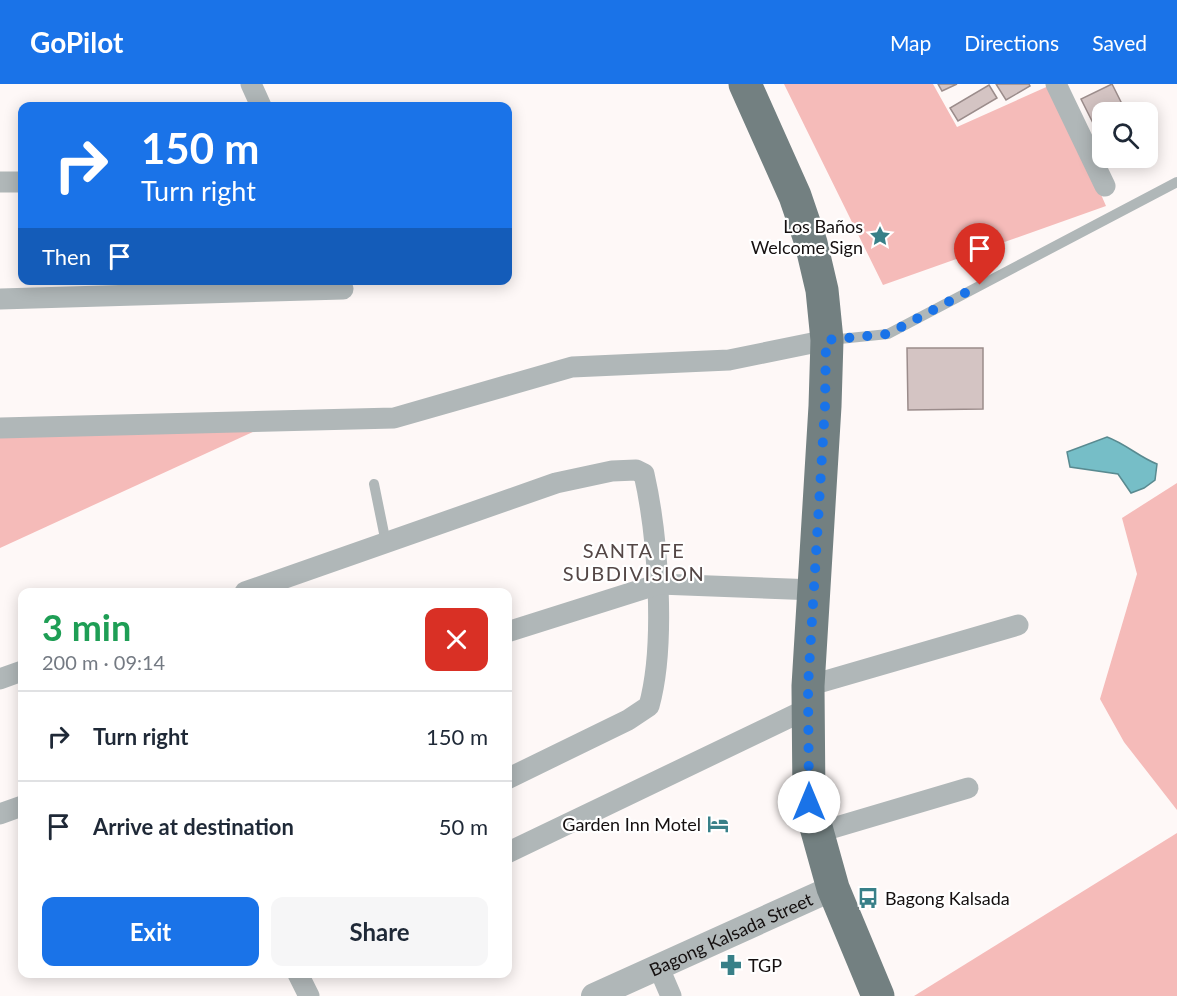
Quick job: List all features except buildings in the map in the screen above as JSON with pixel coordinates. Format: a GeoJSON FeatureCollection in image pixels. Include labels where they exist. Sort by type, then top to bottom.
{"type":"FeatureCollection","features":[{"type":"Feature","properties":{"kind":"main road"},"geometry":{"type":"LineString","coordinates":[[745,84],[791,186],[811,243],[822,290],[826,340],[816,590],[809,697],[809,802],[833,888],[878,996]]}},
{"type":"Feature","properties":{"kind":"street"},"geometry":{"type":"LineString","coordinates":[[251,84],[259,102]]}},
{"type":"Feature","properties":{"kind":"street"},"geometry":{"type":"LineString","coordinates":[[1056,84],[1105,186]]}},
{"type":"Feature","properties":{"kind":"street"},"geometry":{"type":"LineString","coordinates":[[0,182],[18,182]]}},
{"type":"Feature","properties":{"kind":"street"},"geometry":{"type":"LineString","coordinates":[[0,299],[343,289],[341,285]]}},
{"type":"Feature","properties":{"kind":"street"},"geometry":{"type":"LineString","coordinates":[[0,428],[394,418],[572,368],[729,360],[826,340]]}},
{"type":"Feature","properties":{"kind":"street"},"geometry":{"type":"LineString","coordinates":[[257,588],[556,483],[593,474],[636,470],[644,474],[659,584],[654,674],[649,706],[628,720],[512,777]]}},
{"type":"Feature","properties":{"kind":"street"},"geometry":{"type":"LineString","coordinates":[[512,630],[659,584],[816,590]]}},
{"type":"Feature","properties":{"kind":"street"},"geometry":{"type":"LineString","coordinates":[[512,851],[809,697],[1018,625]]}},
{"type":"Feature","properties":{"kind":"street"},"geometry":{"type":"LineString","coordinates":[[0,679],[18,672]]}},
{"type":"Feature","properties":{"kind":"street"},"geometry":{"type":"LineString","coordinates":[[816,832],[968,788]]}},
{"type":"Feature","properties":{"kind":"street"},"geometry":{"type":"LineString","coordinates":[[0,814],[18,807]]}},
{"type":"Feature","properties":{"kind":"street","name":"Bagong Kalsada Street"},"geometry":{"type":"LineString","coordinates":[[594,996],[833,888]]}},
{"type":"Feature","properties":{"kind":"street"},"geometry":{"type":"LineString","coordinates":[[658,968],[671,996]]}},
{"type":"Feature","properties":{"kind":"street"},"geometry":{"type":"LineString","coordinates":[[300,978],[309,996]]}},
{"type":"Feature","properties":{"kind":"lane"},"geometry":{"type":"LineString","coordinates":[[826,340],[888,334],[1177,182]]}},
{"type":"Feature","properties":{"kind":"lane"},"geometry":{"type":"LineString","coordinates":[[374,484],[386,543]]}},
{"type":"Feature","properties":{"kind":"shaded area"},"geometry":{"type":"Polygon","coordinates":[[[784,84],[933,84],[957,127],[1053,84],[1106,206],[883,285],[784,84]]]}},
{"type":"Feature","properties":{"kind":"shaded area"},"geometry":{"type":"Polygon","coordinates":[[[270,424],[0,548],[0,436],[270,424]]]}},
{"type":"Feature","properties":{"kind":"shaded area"},"geometry":{"type":"Polygon","coordinates":[[[1177,483],[1177,810],[1124,742],[1100,699],[1137,574],[1122,518],[1177,483]]]}},
{"type":"Feature","properties":{"kind":"shaded area"},"geometry":{"type":"Polygon","coordinates":[[[1177,833],[1177,996],[914,996],[1177,833]]]}},
{"type":"Feature","properties":{"kind":"water"},"geometry":{"type":"Polygon","coordinates":[[[1107,437],[1157,464],[1155,480],[1131,493],[1118,474],[1070,467],[1067,452],[1107,437]]]}},
{"type":"Feature","properties":{"kind":"place","name":"Los Baños Welcome Sign"},"geometry":{"type":"Point","coordinates":[880,236]}},
{"type":"Feature","properties":{"kind":"place","name":"Garden Inn Motel"},"geometry":{"type":"Point","coordinates":[718,824]}},
{"type":"Feature","properties":{"kind":"place","name":"Bagong Kalsada"},"geometry":{"type":"Point","coordinates":[868,898]}},
{"type":"Feature","properties":{"kind":"place","name":"TGP"},"geometry":{"type":"Point","coordinates":[731,965]}},
{"type":"Feature","properties":{"kind":"district","name":"SANTA FE SUBDIVISION"},"geometry":{"type":"Point","coordinates":[634,562]}},
{"type":"Feature","properties":{"kind":"route"},"geometry":{"type":"LineString","coordinates":[[809,802],[808,686],[816,590],[826,340],[888,334],[980,285]]}}]}
